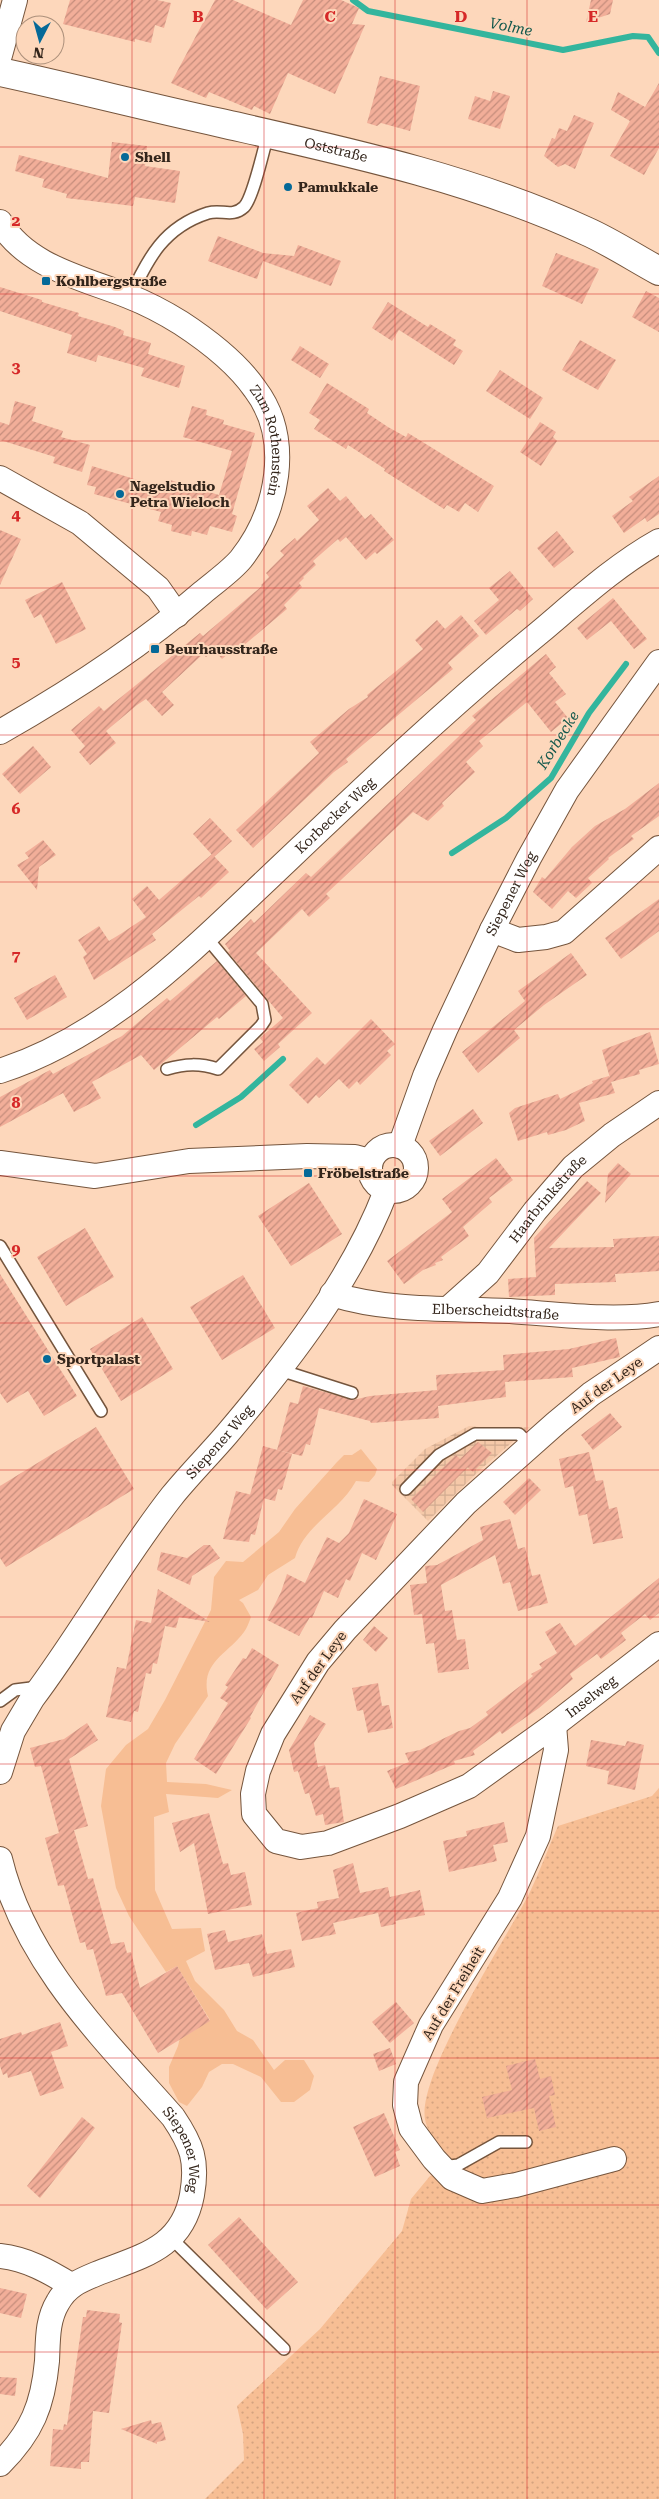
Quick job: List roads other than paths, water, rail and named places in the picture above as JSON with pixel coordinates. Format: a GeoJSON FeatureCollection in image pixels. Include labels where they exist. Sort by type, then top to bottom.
{"type":"FeatureCollection","features":[{"type":"Feature","properties":{"kind":"main road","name":"Oststraße"},"geometry":{"type":"LineString","coordinates":[[0,72],[381,162],[531,208],[587,232],[659,271]]}},
{"type":"Feature","properties":{"kind":"street"},"geometry":{"type":"LineString","coordinates":[[0,55],[15,0]]}},
{"type":"Feature","properties":{"kind":"street","name":"Zum Rothenstein"},"geometry":{"type":"LineString","coordinates":[[0,222],[6,232],[30,254],[51,266],[130,297],[181,324],[222,354],[255,389],[269,414],[276,442],[276,480],[266,519],[241,559],[177,615],[72,691],[0,732]]}},
{"type":"Feature","properties":{"kind":"street"},"geometry":{"type":"LineString","coordinates":[[0,478],[80,523],[158,588],[177,615]]}},
{"type":"Feature","properties":{"kind":"street","name":"Korbecker Weg"},"geometry":{"type":"LineString","coordinates":[[0,1071],[28,1062],[94,1026],[156,983],[415,739],[484,678],[610,575],[659,541]]}},
{"type":"Feature","properties":{"kind":"street","name":"Siepener Weg"},"geometry":{"type":"LineString","coordinates":[[400,1146],[424,1076],[492,930],[568,790],[659,662]]}},
{"type":"Feature","properties":{"kind":"street"},"geometry":{"type":"LineString","coordinates":[[492,930],[518,940],[546,937],[564,932],[659,848]]}},
{"type":"Feature","properties":{"kind":"street","name":"Haarbrinkstraße"},"geometry":{"type":"LineString","coordinates":[[449,1308],[488,1273],[535,1211],[574,1167],[612,1135],[659,1103]]}},
{"type":"Feature","properties":{"kind":"street"},"geometry":{"type":"LineString","coordinates":[[400,1146],[409,1152],[415,1161],[416,1172],[406,1188],[396,1192],[386,1191],[372,1179],[369,1170],[370,1161],[375,1153],[382,1148],[400,1146]]}},
{"type":"Feature","properties":{"kind":"street"},"geometry":{"type":"LineString","coordinates":[[0,1163],[95,1176],[189,1161],[315,1156],[355,1157],[370,1161]]}},
{"type":"Feature","properties":{"kind":"street","name":"Siepener Weg"},"geometry":{"type":"LineString","coordinates":[[0,1772],[13,1731],[42,1686],[172,1496],[280,1370],[332,1294],[371,1228],[386,1191]]}},
{"type":"Feature","properties":{"kind":"street","name":"Elberscheidtstraße"},"geometry":{"type":"LineString","coordinates":[[332,1294],[368,1303],[449,1308],[646,1317],[659,1314]]}},
{"type":"Feature","properties":{"kind":"street","name":"Auf der Leye"},"geometry":{"type":"LineString","coordinates":[[522,1749],[469,1786],[328,1843],[301,1847],[276,1841],[254,1814],[253,1794],[258,1770],[269,1743],[285,1712],[318,1662],[345,1630],[453,1515],[530,1445],[591,1394],[659,1348]]}},
{"type":"Feature","properties":{"kind":"street","name":"Inselweg"},"geometry":{"type":"LineString","coordinates":[[522,1749],[659,1644]]}},
{"type":"Feature","properties":{"kind":"street","name":"Auf der Freiheit"},"geometry":{"type":"LineString","coordinates":[[554,1726],[556,1750],[538,1836],[510,1898],[431,2025],[406,2082],[405,2105],[412,2128],[442,2167],[452,2178],[482,2191],[516,2185],[614,2159]]}},
{"type":"Feature","properties":{"kind":"street","name":"Siepener Weg"},"geometry":{"type":"LineString","coordinates":[[0,1860],[7,1888],[43,1960],[75,2006],[173,2118],[187,2137],[194,2157],[194,2182],[184,2218],[172,2239]]}},
{"type":"Feature","properties":{"kind":"street"},"geometry":{"type":"LineString","coordinates":[[0,2464],[30,2428],[42,2399],[48,2324],[57,2302],[71,2285],[141,2257],[172,2239]]}},
{"type":"Feature","properties":{"kind":"street"},"geometry":{"type":"LineString","coordinates":[[0,2256],[17,2258],[45,2269],[71,2285]]}},
{"type":"Feature","properties":{"kind":"lane"},"geometry":{"type":"LineString","coordinates":[[130,297],[156,247],[177,228],[210,213],[234,214],[246,206],[268,134]]}},
{"type":"Feature","properties":{"kind":"lane"},"geometry":{"type":"LineString","coordinates":[[166,1069],[185,1064],[204,1064],[218,1070],[265,1020],[262,1004],[206,937]]}},
{"type":"Feature","properties":{"kind":"lane"},"geometry":{"type":"LineString","coordinates":[[0,1246],[101,1411]]}},
{"type":"Feature","properties":{"kind":"lane"},"geometry":{"type":"LineString","coordinates":[[280,1370],[352,1393]]}},
{"type":"Feature","properties":{"kind":"lane"},"geometry":{"type":"LineString","coordinates":[[406,1489],[439,1455],[475,1434],[519,1434],[530,1445]]}},
{"type":"Feature","properties":{"kind":"lane"},"geometry":{"type":"LineString","coordinates":[[0,1701],[15,1690],[42,1686]]}},
{"type":"Feature","properties":{"kind":"lane"},"geometry":{"type":"LineString","coordinates":[[442,2167],[458,2165],[499,2142],[526,2142]]}},
{"type":"Feature","properties":{"kind":"lane"},"geometry":{"type":"LineString","coordinates":[[172,2239],[284,2349]]}},
{"type":"Feature","properties":{"kind":"waterway","name":"Volme"},"geometry":{"type":"LineString","coordinates":[[353,0],[368,11],[563,50],[633,36],[648,37],[659,53]]}},
{"type":"Feature","properties":{"kind":"waterway","name":"Korbecke"},"geometry":{"type":"LineString","coordinates":[[452,853],[506,818],[551,778],[589,713],[626,664]]}},
{"type":"Feature","properties":{"kind":"waterway","name":"Korbecke"},"geometry":{"type":"LineString","coordinates":[[196,1125],[241,1097],[283,1059]]}},
{"type":"Feature","properties":{"kind":"place","name":"Shell"},"geometry":{"type":"Point","coordinates":[125,157]}},
{"type":"Feature","properties":{"kind":"place","name":"Pamukkale"},"geometry":{"type":"Point","coordinates":[288,187]}},
{"type":"Feature","properties":{"kind":"place","name":"Kohlbergstraße"},"geometry":{"type":"Point","coordinates":[46,281]}},
{"type":"Feature","properties":{"kind":"place","name":"Nagelstudio Petra Wieloch"},"geometry":{"type":"Point","coordinates":[120,494]}},
{"type":"Feature","properties":{"kind":"place","name":"Beurhausstraße"},"geometry":{"type":"Point","coordinates":[155,649]}},
{"type":"Feature","properties":{"kind":"place","name":"Fröbelstraße"},"geometry":{"type":"Point","coordinates":[308,1173]}},
{"type":"Feature","properties":{"kind":"place","name":"Sportpalast"},"geometry":{"type":"Point","coordinates":[47,1359]}}]}
